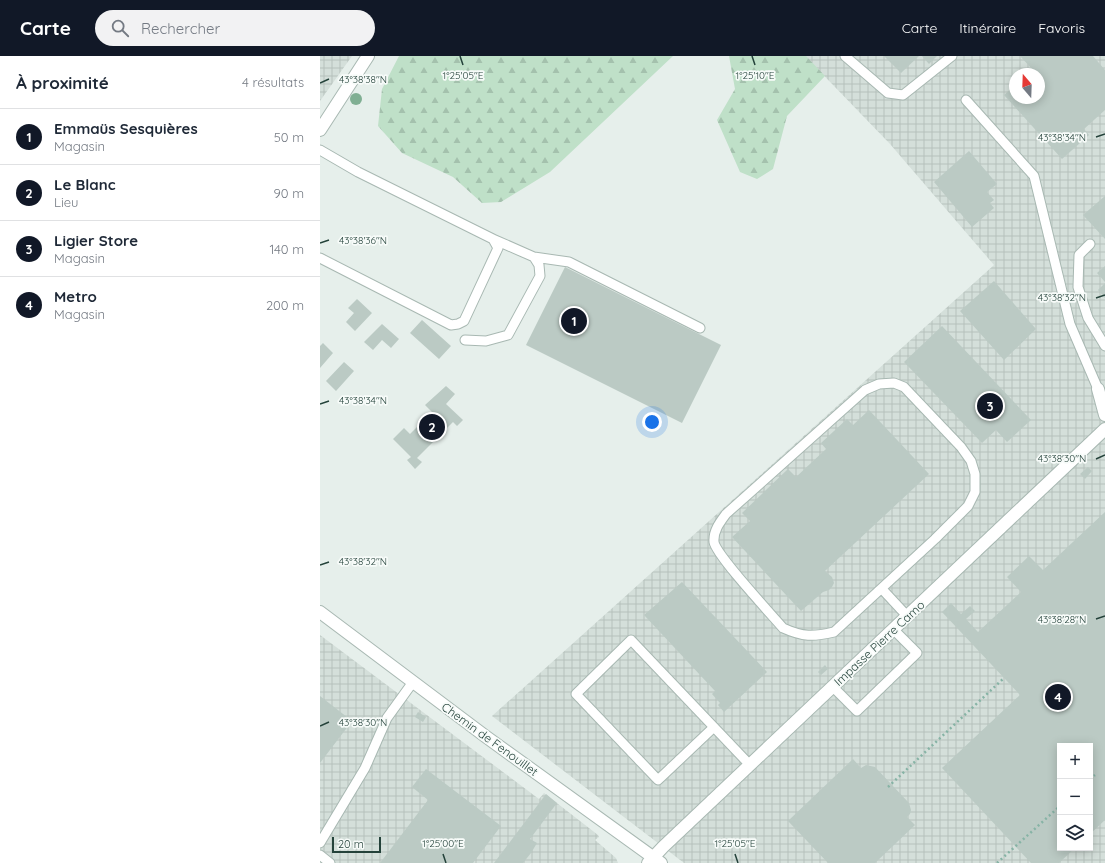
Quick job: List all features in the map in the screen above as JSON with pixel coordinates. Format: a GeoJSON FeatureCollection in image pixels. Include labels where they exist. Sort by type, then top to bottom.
{"type":"FeatureCollection","features":[{"type":"Feature","properties":{"kind":"street"},"geometry":{"type":"LineString","coordinates":[[320,130],[368,56]]}},
{"type":"Feature","properties":{"kind":"street"},"geometry":{"type":"LineString","coordinates":[[1098,389],[1104,410]]}},
{"type":"Feature","properties":{"kind":"street","name":"Impasse Pierre Camo"},"geometry":{"type":"LineString","coordinates":[[654,861],[750,765],[1105,429]]}},
{"type":"Feature","properties":{"kind":"street","name":"Chemin de Fenouillet"},"geometry":{"type":"LineString","coordinates":[[320,612],[654,861]]}},
{"type":"Feature","properties":{"kind":"lane"},"geometry":{"type":"LineString","coordinates":[[845,56],[854,62],[888,93],[903,95],[952,56]]}},
{"type":"Feature","properties":{"kind":"lane"},"geometry":{"type":"LineString","coordinates":[[966,100],[1034,176],[1070,324],[1098,389]]}},
{"type":"Feature","properties":{"kind":"lane"},"geometry":{"type":"LineString","coordinates":[[320,150],[358,172],[493,238],[534,257],[569,262],[700,328]]}},
{"type":"Feature","properties":{"kind":"lane"},"geometry":{"type":"LineString","coordinates":[[320,258],[451,324],[458,324],[464,321],[498,248],[493,238]]}},
{"type":"Feature","properties":{"kind":"lane"},"geometry":{"type":"LineString","coordinates":[[1090,244],[1079,255],[1078,287],[1088,318],[1105,346]]}},
{"type":"Feature","properties":{"kind":"lane"},"geometry":{"type":"LineString","coordinates":[[465,340],[486,341],[508,335],[540,276],[539,265],[534,257]]}},
{"type":"Feature","properties":{"kind":"lane"},"geometry":{"type":"LineString","coordinates":[[894,383],[904,387],[961,447],[971,460],[975,474],[975,492],[968,506],[935,540],[882,589],[834,632],[817,636],[796,634],[783,628],[722,557],[714,542],[716,528],[726,514],[864,390],[879,384],[894,383]]}},
{"type":"Feature","properties":{"kind":"lane"},"geometry":{"type":"LineString","coordinates":[[882,589],[908,617]]}},
{"type":"Feature","properties":{"kind":"lane"},"geometry":{"type":"LineString","coordinates":[[833,687],[857,711],[917,653],[894,630]]}},
{"type":"Feature","properties":{"kind":"lane"},"geometry":{"type":"LineString","coordinates":[[714,727],[658,780],[576,694],[631,640],[714,727],[750,765]]}},
{"type":"Feature","properties":{"kind":"lane"},"geometry":{"type":"LineString","coordinates":[[320,843],[365,768],[387,718],[413,682]]}},
{"type":"Feature","properties":{"kind":"lane"},"geometry":{"type":"LineString","coordinates":[[320,855],[330,863]]}},
{"type":"Feature","properties":{"kind":"path"},"geometry":{"type":"LineString","coordinates":[[888,787],[1004,678]]}},
{"type":"Feature","properties":{"kind":"path"},"geometry":{"type":"LineString","coordinates":[[997,863],[1057,809]]}},
{"type":"Feature","properties":{"kind":"shaded area"},"geometry":{"type":"Polygon","coordinates":[[[320,56],[352,56],[320,101],[320,56]]]}},
{"type":"Feature","properties":{"kind":"shaded area"},"geometry":{"type":"Polygon","coordinates":[[[805,56],[1105,56],[1105,863],[684,863],[492,716],[994,265],[890,144],[805,56]]]}},
{"type":"Feature","properties":{"kind":"shaded area"},"geometry":{"type":"Polygon","coordinates":[[[320,635],[539,799],[544,793],[598,835],[599,837],[595,840],[616,858],[618,863],[320,863],[320,635]]]}},
{"type":"Feature","properties":{"kind":"green space"},"geometry":{"type":"Polygon","coordinates":[[[399,56],[673,56],[550,172],[501,202],[482,203],[453,177],[402,153],[378,126],[382,89],[399,56]]]}},
{"type":"Feature","properties":{"kind":"green space"},"geometry":{"type":"Polygon","coordinates":[[[729,56],[806,56],[825,76],[787,116],[773,169],[757,179],[740,172],[717,120],[735,89],[729,56]]]}},
{"type":"Feature","properties":{"kind":"building"},"geometry":{"type":"Polygon","coordinates":[[[884,56],[919,56],[901,73],[884,56]]]}},
{"type":"Feature","properties":{"kind":"building"},"geometry":{"type":"Polygon","coordinates":[[[922,56],[937,56],[929,64],[922,56]]]}},
{"type":"Feature","properties":{"kind":"building"},"geometry":{"type":"Polygon","coordinates":[[[1020,56],[1093,56],[1105,70],[1105,110],[1084,129],[1089,135],[1062,159],[1012,104],[1045,104],[1045,68],[1031,68],[1020,56]]]}},
{"type":"Feature","properties":{"kind":"building"},"geometry":{"type":"Polygon","coordinates":[[[1009,90],[1009,101],[1004,95],[1009,90]]]}},
{"type":"Feature","properties":{"kind":"building"},"geometry":{"type":"Polygon","coordinates":[[[969,151],[997,184],[987,192],[994,200],[990,203],[994,208],[972,227],[934,182],[969,151]]]}},
{"type":"Feature","properties":{"kind":"building"},"geometry":{"type":"Polygon","coordinates":[[[1105,196],[1105,239],[1083,215],[1105,196]]]}},
{"type":"Feature","properties":{"kind":"building"},"geometry":{"type":"Polygon","coordinates":[[[1105,266],[1105,282],[1097,273],[1105,266]]]}},
{"type":"Feature","properties":{"kind":"building"},"geometry":{"type":"Polygon","coordinates":[[[565,267],[721,345],[682,423],[526,345],[565,267]]]}},
{"type":"Feature","properties":{"kind":"building"},"geometry":{"type":"Polygon","coordinates":[[[994,281],[1036,329],[1004,360],[960,311],[994,281]]]}},
{"type":"Feature","properties":{"kind":"building"},"geometry":{"type":"Polygon","coordinates":[[[1105,283],[1105,298],[1098,290],[1105,283]]]}},
{"type":"Feature","properties":{"kind":"building"},"geometry":{"type":"Polygon","coordinates":[[[357,299],[372,313],[355,331],[346,322],[354,313],[348,308],[357,299]]]}},
{"type":"Feature","properties":{"kind":"building"},"geometry":{"type":"Polygon","coordinates":[[[422,320],[451,346],[439,359],[410,333],[422,320]]]}},
{"type":"Feature","properties":{"kind":"building"},"geometry":{"type":"Polygon","coordinates":[[[382,324],[399,339],[391,348],[382,340],[373,350],[364,342],[382,324]]]}},
{"type":"Feature","properties":{"kind":"building"},"geometry":{"type":"Polygon","coordinates":[[[942,326],[1031,420],[1007,442],[996,430],[982,443],[904,362],[942,326]]]}},
{"type":"Feature","properties":{"kind":"building"},"geometry":{"type":"Polygon","coordinates":[[[323,343],[333,353],[320,368],[320,346],[323,343]]]}},
{"type":"Feature","properties":{"kind":"building"},"geometry":{"type":"Polygon","coordinates":[[[344,362],[354,371],[336,391],[326,381],[344,362]]]}},
{"type":"Feature","properties":{"kind":"building"},"geometry":{"type":"Polygon","coordinates":[[[446,386],[455,394],[446,404],[463,420],[457,426],[453,422],[417,458],[422,462],[415,469],[407,460],[411,457],[393,439],[404,428],[410,434],[432,412],[425,405],[446,386]]]}},
{"type":"Feature","properties":{"kind":"building"},"geometry":{"type":"Polygon","coordinates":[[[869,410],[929,474],[825,571],[832,577],[834,583],[832,587],[823,592],[801,611],[732,537],[750,521],[742,513],[788,469],[796,477],[826,449],[821,443],[847,419],[853,425],[869,410]]]}},
{"type":"Feature","properties":{"kind":"building"},"geometry":{"type":"Polygon","coordinates":[[[1088,467],[1092,471],[1085,479],[1080,474],[1088,467]]]}},
{"type":"Feature","properties":{"kind":"building"},"geometry":{"type":"Polygon","coordinates":[[[1105,512],[1105,820],[1093,831],[1093,743],[1057,743],[1057,851],[1072,851],[1059,863],[1031,863],[942,768],[1020,695],[942,612],[951,603],[961,614],[970,606],[975,611],[966,619],[978,632],[1021,592],[1007,577],[1029,556],[1043,570],[1105,512]]]}},
{"type":"Feature","properties":{"kind":"building"},"geometry":{"type":"Polygon","coordinates":[[[682,582],[767,672],[724,712],[718,705],[720,703],[712,694],[715,691],[644,615],[682,582]]]}},
{"type":"Feature","properties":{"kind":"building"},"geometry":{"type":"Polygon","coordinates":[[[825,665],[828,669],[821,675],[818,672],[825,665]]]}},
{"type":"Feature","properties":{"kind":"building"},"geometry":{"type":"Polygon","coordinates":[[[320,696],[352,721],[320,763],[320,696]]]}},
{"type":"Feature","properties":{"kind":"building"},"geometry":{"type":"Polygon","coordinates":[[[418,712],[426,717],[423,722],[415,717],[418,712]]]}},
{"type":"Feature","properties":{"kind":"building"},"geometry":{"type":"Polygon","coordinates":[[[853,759],[861,768],[866,765],[875,767],[909,803],[911,810],[907,817],[915,825],[875,863],[828,863],[788,821],[853,759]]]}},
{"type":"Feature","properties":{"kind":"building"},"geometry":{"type":"Polygon","coordinates":[[[426,769],[501,826],[473,863],[380,863],[428,800],[412,787],[426,769]]]}},
{"type":"Feature","properties":{"kind":"building"},"geometry":{"type":"Polygon","coordinates":[[[546,794],[557,803],[530,839],[537,843],[531,853],[523,863],[494,863],[546,794]]]}},
{"type":"Feature","properties":{"kind":"place","name":"Emmaüs Sesquières"},"geometry":{"type":"Point","coordinates":[574,321]}},
{"type":"Feature","properties":{"kind":"place","name":"Ligier Store"},"geometry":{"type":"Point","coordinates":[990,406]}},
{"type":"Feature","properties":{"kind":"place","name":"Le Blanc"},"geometry":{"type":"Point","coordinates":[432,427]}},
{"type":"Feature","properties":{"kind":"place","name":"Metro"},"geometry":{"type":"Point","coordinates":[1058,697]}}]}
